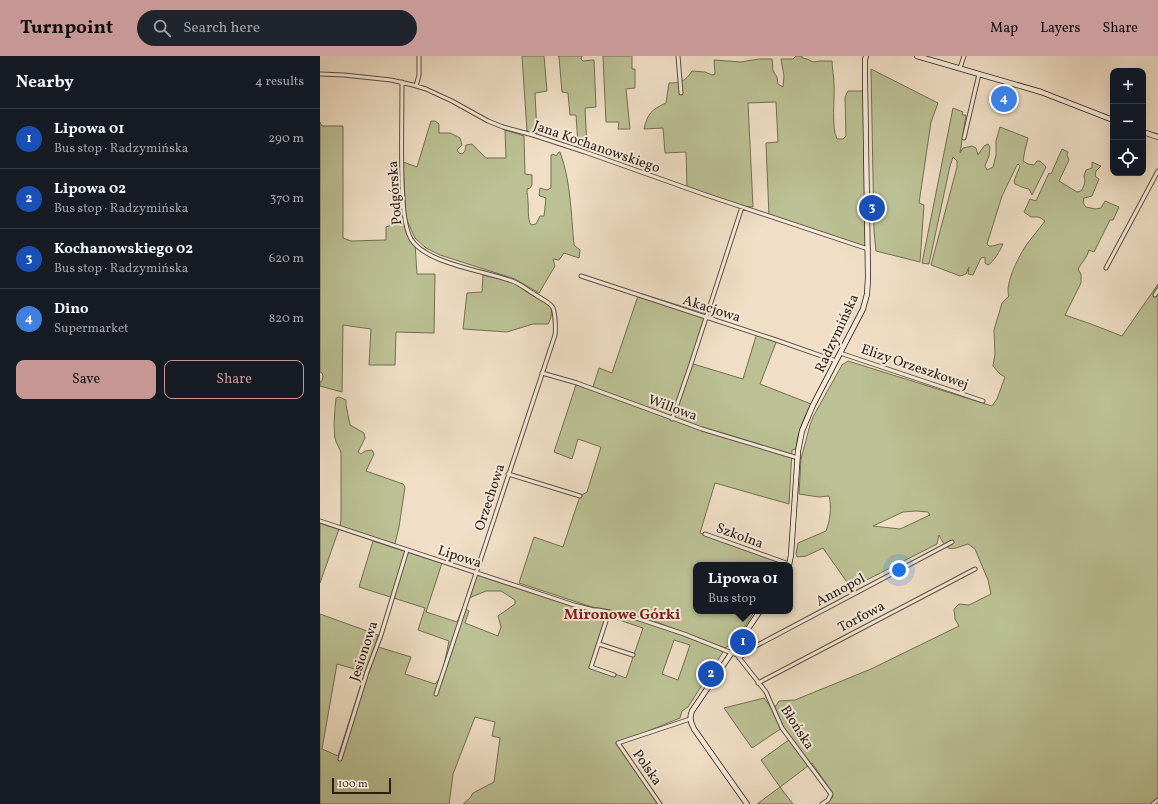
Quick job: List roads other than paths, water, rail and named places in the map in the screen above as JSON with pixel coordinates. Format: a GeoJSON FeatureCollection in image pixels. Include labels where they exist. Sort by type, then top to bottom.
{"type":"FeatureCollection","features":[{"type":"Feature","properties":{"kind":"street"},"geometry":{"type":"LineString","coordinates":[[416,86],[419,75],[419,56]]}},
{"type":"Feature","properties":{"kind":"street"},"geometry":{"type":"LineString","coordinates":[[678,56],[681,93]]}},
{"type":"Feature","properties":{"kind":"street","name":"Radzymińska"},"geometry":{"type":"LineString","coordinates":[[789,562],[800,436],[804,423],[866,300],[868,282],[868,249],[865,76],[866,56]]}},
{"type":"Feature","properties":{"kind":"street"},"geometry":{"type":"LineString","coordinates":[[917,56],[1041,92],[1110,119]]}},
{"type":"Feature","properties":{"kind":"street"},"geometry":{"type":"LineString","coordinates":[[960,68],[964,56]]}},
{"type":"Feature","properties":{"kind":"street","name":"Jana Kochanowskiego"},"geometry":{"type":"LineString","coordinates":[[320,74],[391,80],[416,86],[452,101],[478,116],[503,127],[585,152],[868,249]]}},
{"type":"Feature","properties":{"kind":"street"},"geometry":{"type":"LineString","coordinates":[[964,138],[979,74]]}},
{"type":"Feature","properties":{"kind":"street","name":"Podgórska"},"geometry":{"type":"LineString","coordinates":[[402,82],[402,165],[404,207],[407,230],[411,239],[424,252],[440,260],[511,281],[552,306]]}},
{"type":"Feature","properties":{"kind":"street"},"geometry":{"type":"LineString","coordinates":[[1146,133],[1158,138]]}},
{"type":"Feature","properties":{"kind":"street"},"geometry":{"type":"LineString","coordinates":[[1106,268],[1158,171]]}},
{"type":"Feature","properties":{"kind":"street"},"geometry":{"type":"LineString","coordinates":[[672,419],[742,207]]}},
{"type":"Feature","properties":{"kind":"street","name":"Akacjowa"},"geometry":{"type":"LineString","coordinates":[[581,276],[836,361]]}},
{"type":"Feature","properties":{"kind":"street"},"geometry":{"type":"LineString","coordinates":[[1155,295],[1158,290]]}},
{"type":"Feature","properties":{"kind":"street","name":"Orzechowa"},"geometry":{"type":"LineString","coordinates":[[436,694],[555,335],[552,306]]}},
{"type":"Feature","properties":{"kind":"street","name":"Elizy Orzeszkowej"},"geometry":{"type":"LineString","coordinates":[[840,353],[983,401]]}},
{"type":"Feature","properties":{"kind":"street","name":"Willowa"},"geometry":{"type":"LineString","coordinates":[[542,373],[577,383],[702,429],[798,458]]}},
{"type":"Feature","properties":{"kind":"street"},"geometry":{"type":"LineString","coordinates":[[508,474],[580,496]]}},
{"type":"Feature","properties":{"kind":"street","name":"Lipowa"},"geometry":{"type":"LineString","coordinates":[[320,521],[594,610],[607,618],[599,644]]}},
{"type":"Feature","properties":{"kind":"street","name":"Szkolna"},"geometry":{"type":"LineString","coordinates":[[705,534],[781,562]]}},
{"type":"Feature","properties":{"kind":"street","name":"Annopol"},"geometry":{"type":"LineString","coordinates":[[739,658],[752,648],[952,542]]}},
{"type":"Feature","properties":{"kind":"street","name":"Jesionowa"},"geometry":{"type":"LineString","coordinates":[[340,759],[407,550]]}},
{"type":"Feature","properties":{"kind":"street","name":"Torfowa"},"geometry":{"type":"LineString","coordinates":[[758,683],[975,569]]}},
{"type":"Feature","properties":{"kind":"street","name":"Lipowa"},"geometry":{"type":"LineString","coordinates":[[594,610],[630,616],[684,634],[732,653]]}},
{"type":"Feature","properties":{"kind":"street"},"geometry":{"type":"LineString","coordinates":[[747,804],[694,729],[690,719],[692,711],[758,614]]}},
{"type":"Feature","properties":{"kind":"street"},"geometry":{"type":"LineString","coordinates":[[614,675],[591,667],[599,644],[633,655]]}},
{"type":"Feature","properties":{"kind":"street","name":"Błońska"},"geometry":{"type":"LineString","coordinates":[[732,653],[737,655],[766,692],[782,728],[831,794],[828,800],[822,804]]}},
{"type":"Feature","properties":{"kind":"street","name":"Polska"},"geometry":{"type":"LineString","coordinates":[[660,804],[618,743],[690,719]]}},
{"type":"Feature","properties":{"kind":"street"},"geometry":{"type":"LineString","coordinates":[[1153,804],[1158,800]]}},
{"type":"Feature","properties":{"kind":"place","name":"Dino"},"geometry":{"type":"Point","coordinates":[1004,99]}},
{"type":"Feature","properties":{"kind":"place","name":"Kochanowskiego 02"},"geometry":{"type":"Point","coordinates":[872,208]}},
{"type":"Feature","properties":{"kind":"place","name":"Lipowa 01"},"geometry":{"type":"Point","coordinates":[743,642]}},
{"type":"Feature","properties":{"kind":"place","name":"Lipowa 02"},"geometry":{"type":"Point","coordinates":[711,674]}},
{"type":"Feature","properties":{"kind":"district","name":"Mironowe Górki"},"geometry":{"type":"Point","coordinates":[622,614]}}]}
